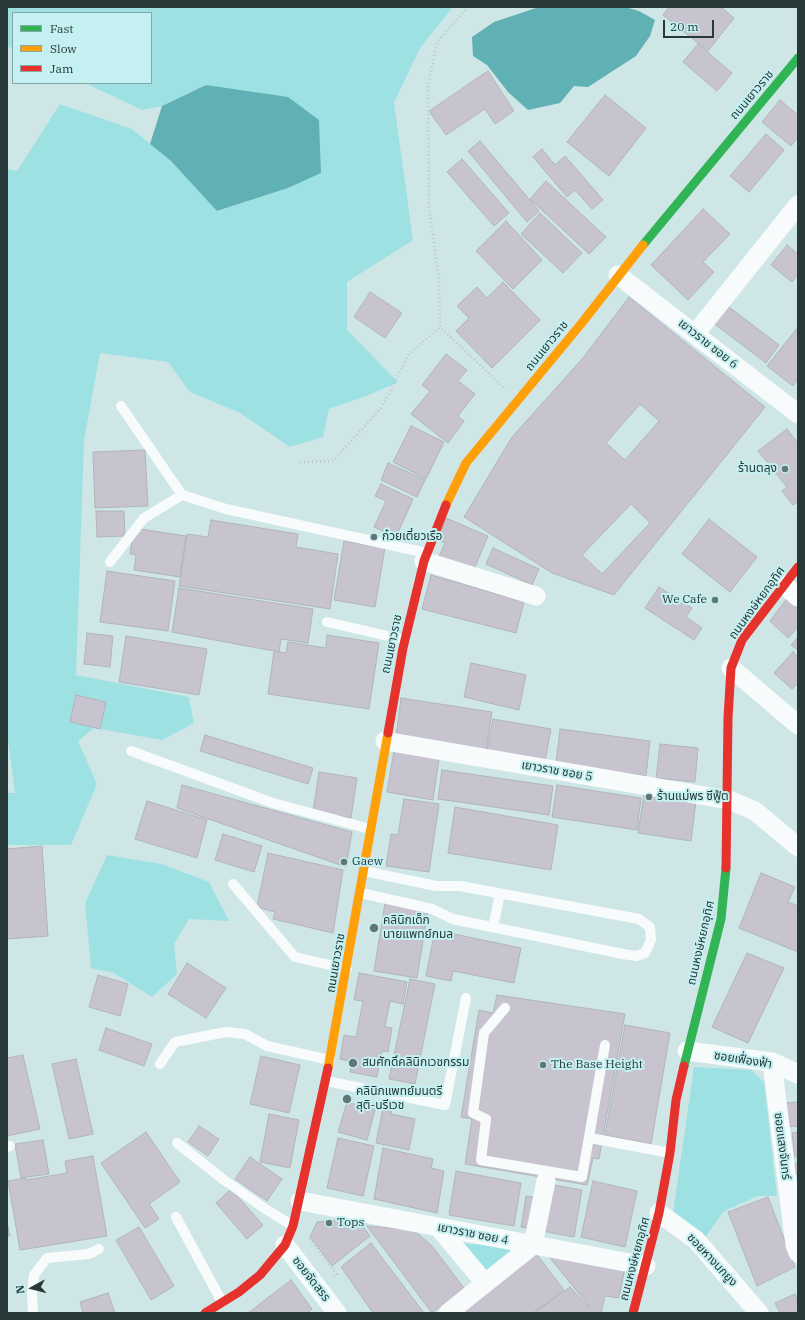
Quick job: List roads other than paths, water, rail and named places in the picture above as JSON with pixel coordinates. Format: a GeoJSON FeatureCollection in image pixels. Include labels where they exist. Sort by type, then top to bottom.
{"type":"FeatureCollection","features":[{"type":"Feature","properties":{"kind":"main road","name":"ถนนเยาวราช"},"geometry":{"type":"LineString","coordinates":[[205,1313],[260,1275],[285,1245],[293,1226],[300,1201],[330,1060],[361,893],[385,741],[405,640],[425,557],[440,517],[466,463],[581,324],[618,275],[796,64]]}},
{"type":"Feature","properties":{"kind":"main road","name":"ถนนหงษ์หยกอุทิศ"},"geometry":{"type":"LineString","coordinates":[[633,1313],[659,1213],[670,1153],[676,1100],[721,919],[727,863],[729,800],[728,718],[731,668],[742,640],[798,567]]}},
{"type":"Feature","properties":{"kind":"street"},"geometry":{"type":"LineString","coordinates":[[695,334],[798,205]]}},
{"type":"Feature","properties":{"kind":"street","name":"เยาวราช ซอย 6"},"geometry":{"type":"LineString","coordinates":[[618,275],[798,414]]}},
{"type":"Feature","properties":{"kind":"street"},"geometry":{"type":"LineString","coordinates":[[425,557],[536,596]]}},
{"type":"Feature","properties":{"kind":"street"},"geometry":{"type":"LineString","coordinates":[[784,585],[798,597]]}},
{"type":"Feature","properties":{"kind":"street"},"geometry":{"type":"LineString","coordinates":[[731,668],[798,725]]}},
{"type":"Feature","properties":{"kind":"street","name":"เยาวราช ซอย 5"},"geometry":{"type":"LineString","coordinates":[[385,741],[729,800],[755,811],[798,848]]}},
{"type":"Feature","properties":{"kind":"street","name":"ซอยเฟื่องฟ้า"},"geometry":{"type":"LineString","coordinates":[[687,1051],[772,1062],[798,1074]]}},
{"type":"Feature","properties":{"kind":"street","name":"ซอยแสงจันทร์"},"geometry":{"type":"LineString","coordinates":[[772,1062],[795,1245],[798,1252]]}},
{"type":"Feature","properties":{"kind":"street"},"geometry":{"type":"LineString","coordinates":[[448,1313],[533,1245],[546,1181]]}},
{"type":"Feature","properties":{"kind":"street","name":"เยาวราช ซอย 4"},"geometry":{"type":"LineString","coordinates":[[300,1201],[646,1266]]}},
{"type":"Feature","properties":{"kind":"street","name":"ซอยหางนกยูง"},"geometry":{"type":"LineString","coordinates":[[659,1213],[696,1240],[759,1313]]}},
{"type":"Feature","properties":{"kind":"street"},"geometry":{"type":"LineString","coordinates":[[439,1228],[485,1283]]}},
{"type":"Feature","properties":{"kind":"street","name":"ซอยจัดสรร"},"geometry":{"type":"LineString","coordinates":[[285,1245],[337,1313]]}},
{"type":"Feature","properties":{"kind":"lane"},"geometry":{"type":"LineString","coordinates":[[121,406],[182,495],[226,509],[425,557]]}},
{"type":"Feature","properties":{"kind":"lane"},"geometry":{"type":"LineString","coordinates":[[110,562],[144,518],[182,495]]}},
{"type":"Feature","properties":{"kind":"lane"},"geometry":{"type":"LineString","coordinates":[[327,622],[405,640]]}},
{"type":"Feature","properties":{"kind":"lane"},"geometry":{"type":"LineString","coordinates":[[131,751],[273,803],[370,829]]}},
{"type":"Feature","properties":{"kind":"lane"},"geometry":{"type":"LineString","coordinates":[[361,893],[432,908],[453,919],[636,956],[645,953],[651,940],[650,927],[639,919],[460,886],[436,886],[364,871]]}},
{"type":"Feature","properties":{"kind":"lane"},"geometry":{"type":"LineString","coordinates":[[233,884],[295,957],[347,969]]}},
{"type":"Feature","properties":{"kind":"lane"},"geometry":{"type":"LineString","coordinates":[[493,926],[500,894]]}},
{"type":"Feature","properties":{"kind":"lane"},"geometry":{"type":"LineString","coordinates":[[326,1080],[445,1105],[466,998]]}},
{"type":"Feature","properties":{"kind":"lane"},"geometry":{"type":"LineString","coordinates":[[506,1008],[484,1033],[473,1113],[486,1119],[480,1160],[582,1177],[605,1045]]}},
{"type":"Feature","properties":{"kind":"lane"},"geometry":{"type":"LineString","coordinates":[[160,1064],[175,1042],[226,1032],[245,1034],[267,1046],[330,1060]]}},
{"type":"Feature","properties":{"kind":"lane"},"geometry":{"type":"LineString","coordinates":[[590,1138],[670,1153]]}},
{"type":"Feature","properties":{"kind":"lane"},"geometry":{"type":"LineString","coordinates":[[177,1142],[224,1180],[293,1226]]}},
{"type":"Feature","properties":{"kind":"lane"},"geometry":{"type":"LineString","coordinates":[[176,1217],[222,1302]]}},
{"type":"Feature","properties":{"kind":"lane"},"geometry":{"type":"LineString","coordinates":[[33,1313],[32,1293],[34,1275],[47,1258],[88,1254],[99,1249]]}},
{"type":"Feature","properties":{"kind":"place","name":"ร้านตลุง"},"geometry":{"type":"Point","coordinates":[785,469]}},
{"type":"Feature","properties":{"kind":"place","name":"ก๋วยเตี๋ยวเรือ"},"geometry":{"type":"Point","coordinates":[374,537]}},
{"type":"Feature","properties":{"kind":"place","name":"We Cafe"},"geometry":{"type":"Point","coordinates":[715,600]}},
{"type":"Feature","properties":{"kind":"place","name":"ร้านแม่พร ซีฟู้ต"},"geometry":{"type":"Point","coordinates":[649,797]}},
{"type":"Feature","properties":{"kind":"place","name":"Gaew"},"geometry":{"type":"Point","coordinates":[344,862]}},
{"type":"Feature","properties":{"kind":"place","name":"คลินิกเด็ก นายแพทย์กมล"},"geometry":{"type":"Point","coordinates":[374,928]}},
{"type":"Feature","properties":{"kind":"place","name":"สมศักดิ์คลินิกเวชกรรม"},"geometry":{"type":"Point","coordinates":[353,1063]}},
{"type":"Feature","properties":{"kind":"place","name":"The Base Height"},"geometry":{"type":"Point","coordinates":[543,1065]}},
{"type":"Feature","properties":{"kind":"place","name":"คลินิกแพทย์มนตรี สุติ-นรีเวช"},"geometry":{"type":"Point","coordinates":[347,1099]}},
{"type":"Feature","properties":{"kind":"place","name":"Tops"},"geometry":{"type":"Point","coordinates":[329,1223]}}]}
